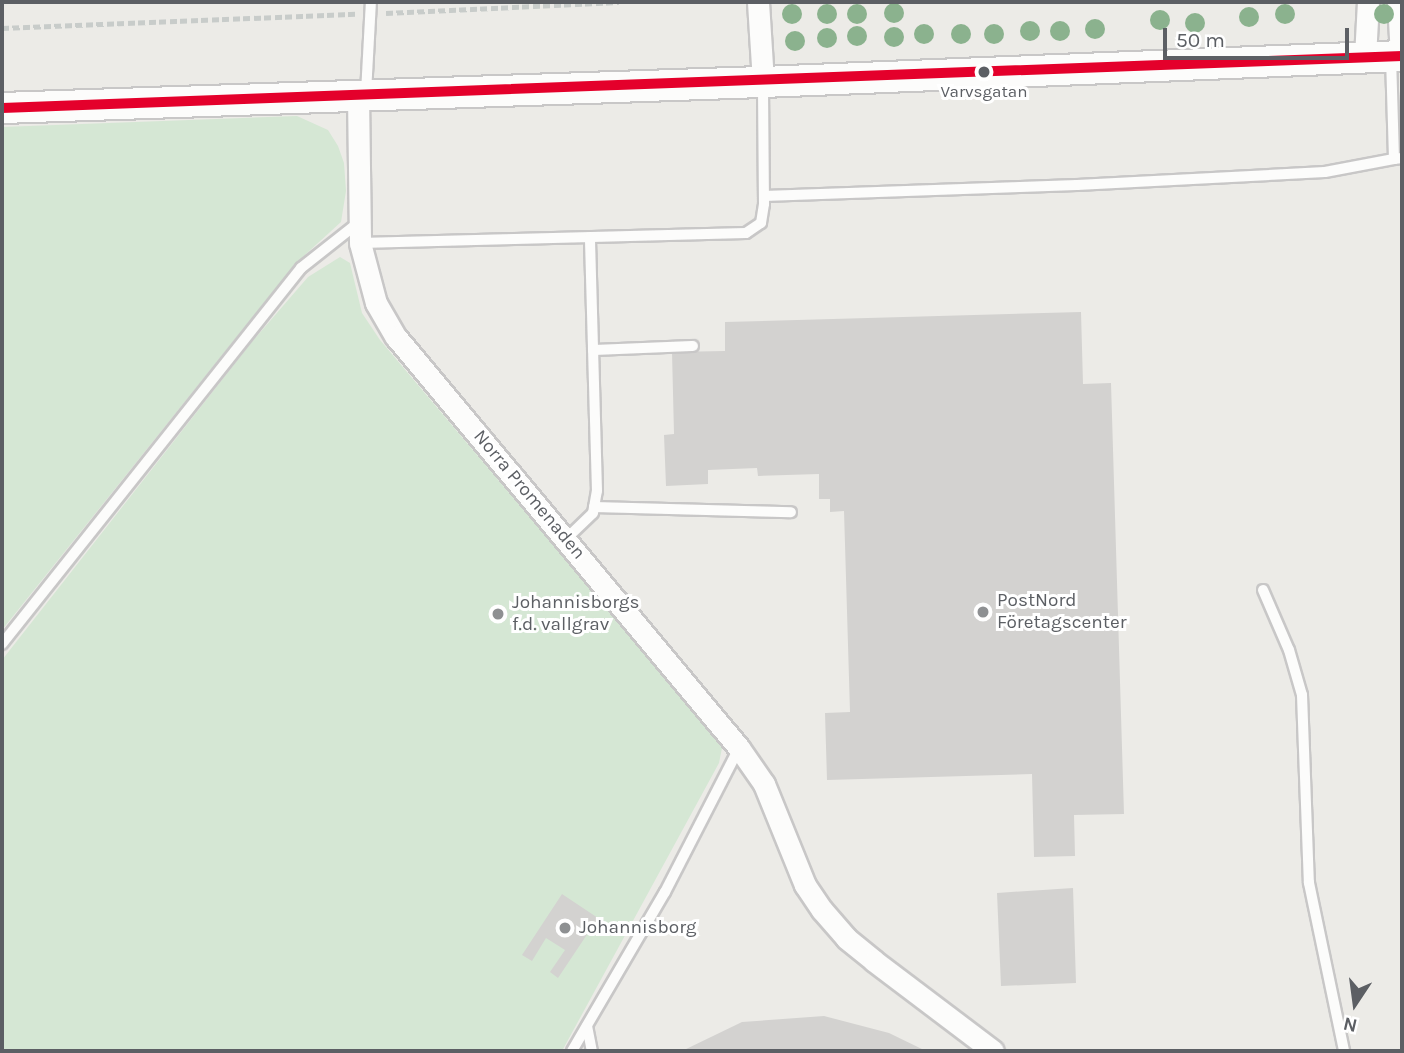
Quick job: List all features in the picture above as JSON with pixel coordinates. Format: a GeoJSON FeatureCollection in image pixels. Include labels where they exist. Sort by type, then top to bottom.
{"type":"FeatureCollection","features":[{"type":"Feature","properties":{"kind":"street"},"geometry":{"type":"LineString","coordinates":[[758,2],[763,82]]}},
{"type":"Feature","properties":{"kind":"street"},"geometry":{"type":"LineString","coordinates":[[1368,2],[1390,56]]}},
{"type":"Feature","properties":{"kind":"street"},"geometry":{"type":"LineString","coordinates":[[1390,56],[1398,2]]}},
{"type":"Feature","properties":{"kind":"street"},"geometry":{"type":"LineString","coordinates":[[2,108],[763,82],[1390,56]]}},
{"type":"Feature","properties":{"kind":"street","name":"Norra Promenaden"},"geometry":{"type":"LineString","coordinates":[[362,96],[359,233],[368,282],[396,337],[738,748],[765,785],[805,885],[830,919],[874,961],[993,1051]]}},
{"type":"Feature","properties":{"kind":"lane"},"geometry":{"type":"LineString","coordinates":[[362,96],[371,2]]}},
{"type":"Feature","properties":{"kind":"lane"},"geometry":{"type":"LineString","coordinates":[[764,196],[1077,185],[1325,172],[1398,159],[1390,56]]}},
{"type":"Feature","properties":{"kind":"lane"},"geometry":{"type":"LineString","coordinates":[[2,644],[301,268],[359,233],[590,237],[746,233],[761,223],[764,196],[763,82]]}},
{"type":"Feature","properties":{"kind":"lane"},"geometry":{"type":"LineString","coordinates":[[566,539],[593,513],[597,491],[590,237]]}},
{"type":"Feature","properties":{"kind":"lane"},"geometry":{"type":"LineString","coordinates":[[593,350],[693,346]]}},
{"type":"Feature","properties":{"kind":"lane"},"geometry":{"type":"LineString","coordinates":[[594,507],[791,512]]}},
{"type":"Feature","properties":{"kind":"lane"},"geometry":{"type":"LineString","coordinates":[[1264,590],[1289,650],[1302,695],[1309,883],[1344,1051]]}},
{"type":"Feature","properties":{"kind":"lane"},"geometry":{"type":"LineString","coordinates":[[572,1051],[665,892],[738,748]]}},
{"type":"Feature","properties":{"kind":"lane"},"geometry":{"type":"LineString","coordinates":[[587,1026],[592,1051]]}},
{"type":"Feature","properties":{"kind":"path"},"geometry":{"type":"LineString","coordinates":[[2,28],[619,2]]}},
{"type":"Feature","properties":{"kind":"green space"},"geometry":{"type":"Polygon","coordinates":[[[297,116],[328,130],[338,146],[344,163],[346,191],[341,222],[295,264],[2,630],[2,127],[297,116]]]}},
{"type":"Feature","properties":{"kind":"green space"},"geometry":{"type":"Polygon","coordinates":[[[340,257],[350,263],[362,313],[380,340],[716,738],[722,748],[719,763],[562,1051],[2,1051],[2,660],[251,343],[308,277],[340,257]]]}},
{"type":"Feature","properties":{"kind":"building","name":"PostNord Företagscenter"},"geometry":{"type":"Polygon","coordinates":[[[1081,312],[1083,384],[1111,383],[1124,814],[1074,815],[1075,856],[1034,857],[1032,774],[827,780],[825,713],[850,712],[844,511],[830,512],[830,499],[819,499],[819,474],[758,476],[757,468],[708,470],[708,484],[666,486],[664,435],[674,434],[672,352],[725,351],[725,322],[1081,312]]]}},
{"type":"Feature","properties":{"kind":"building"},"geometry":{"type":"Polygon","coordinates":[[[1073,888],[1076,983],[1001,986],[997,893],[1073,888]]]}},
{"type":"Feature","properties":{"kind":"building","name":"Johannisborg"},"geometry":{"type":"Polygon","coordinates":[[[562,894],[598,918],[558,978],[550,972],[565,950],[546,938],[532,961],[522,955],[562,894]]]}},
{"type":"Feature","properties":{"kind":"building"},"geometry":{"type":"Polygon","coordinates":[[[824,1016],[889,1033],[926,1051],[682,1051],[742,1022],[824,1016]]]}},
{"type":"Feature","properties":{"kind":"transit line"},"geometry":{"type":"LineString","coordinates":[[2,108],[1402,56]]}},
{"type":"Feature","properties":{"kind":"place","name":"Varvsgatan"},"geometry":{"type":"Point","coordinates":[984,72]}},
{"type":"Feature","properties":{"kind":"place","name":"PostNord Företagscenter"},"geometry":{"type":"Point","coordinates":[983,612]}},
{"type":"Feature","properties":{"kind":"place","name":"Johannisborgs f.d. vallgrav"},"geometry":{"type":"Point","coordinates":[498,614]}},
{"type":"Feature","properties":{"kind":"place","name":"Johannisborg"},"geometry":{"type":"Point","coordinates":[565,928]}}]}
